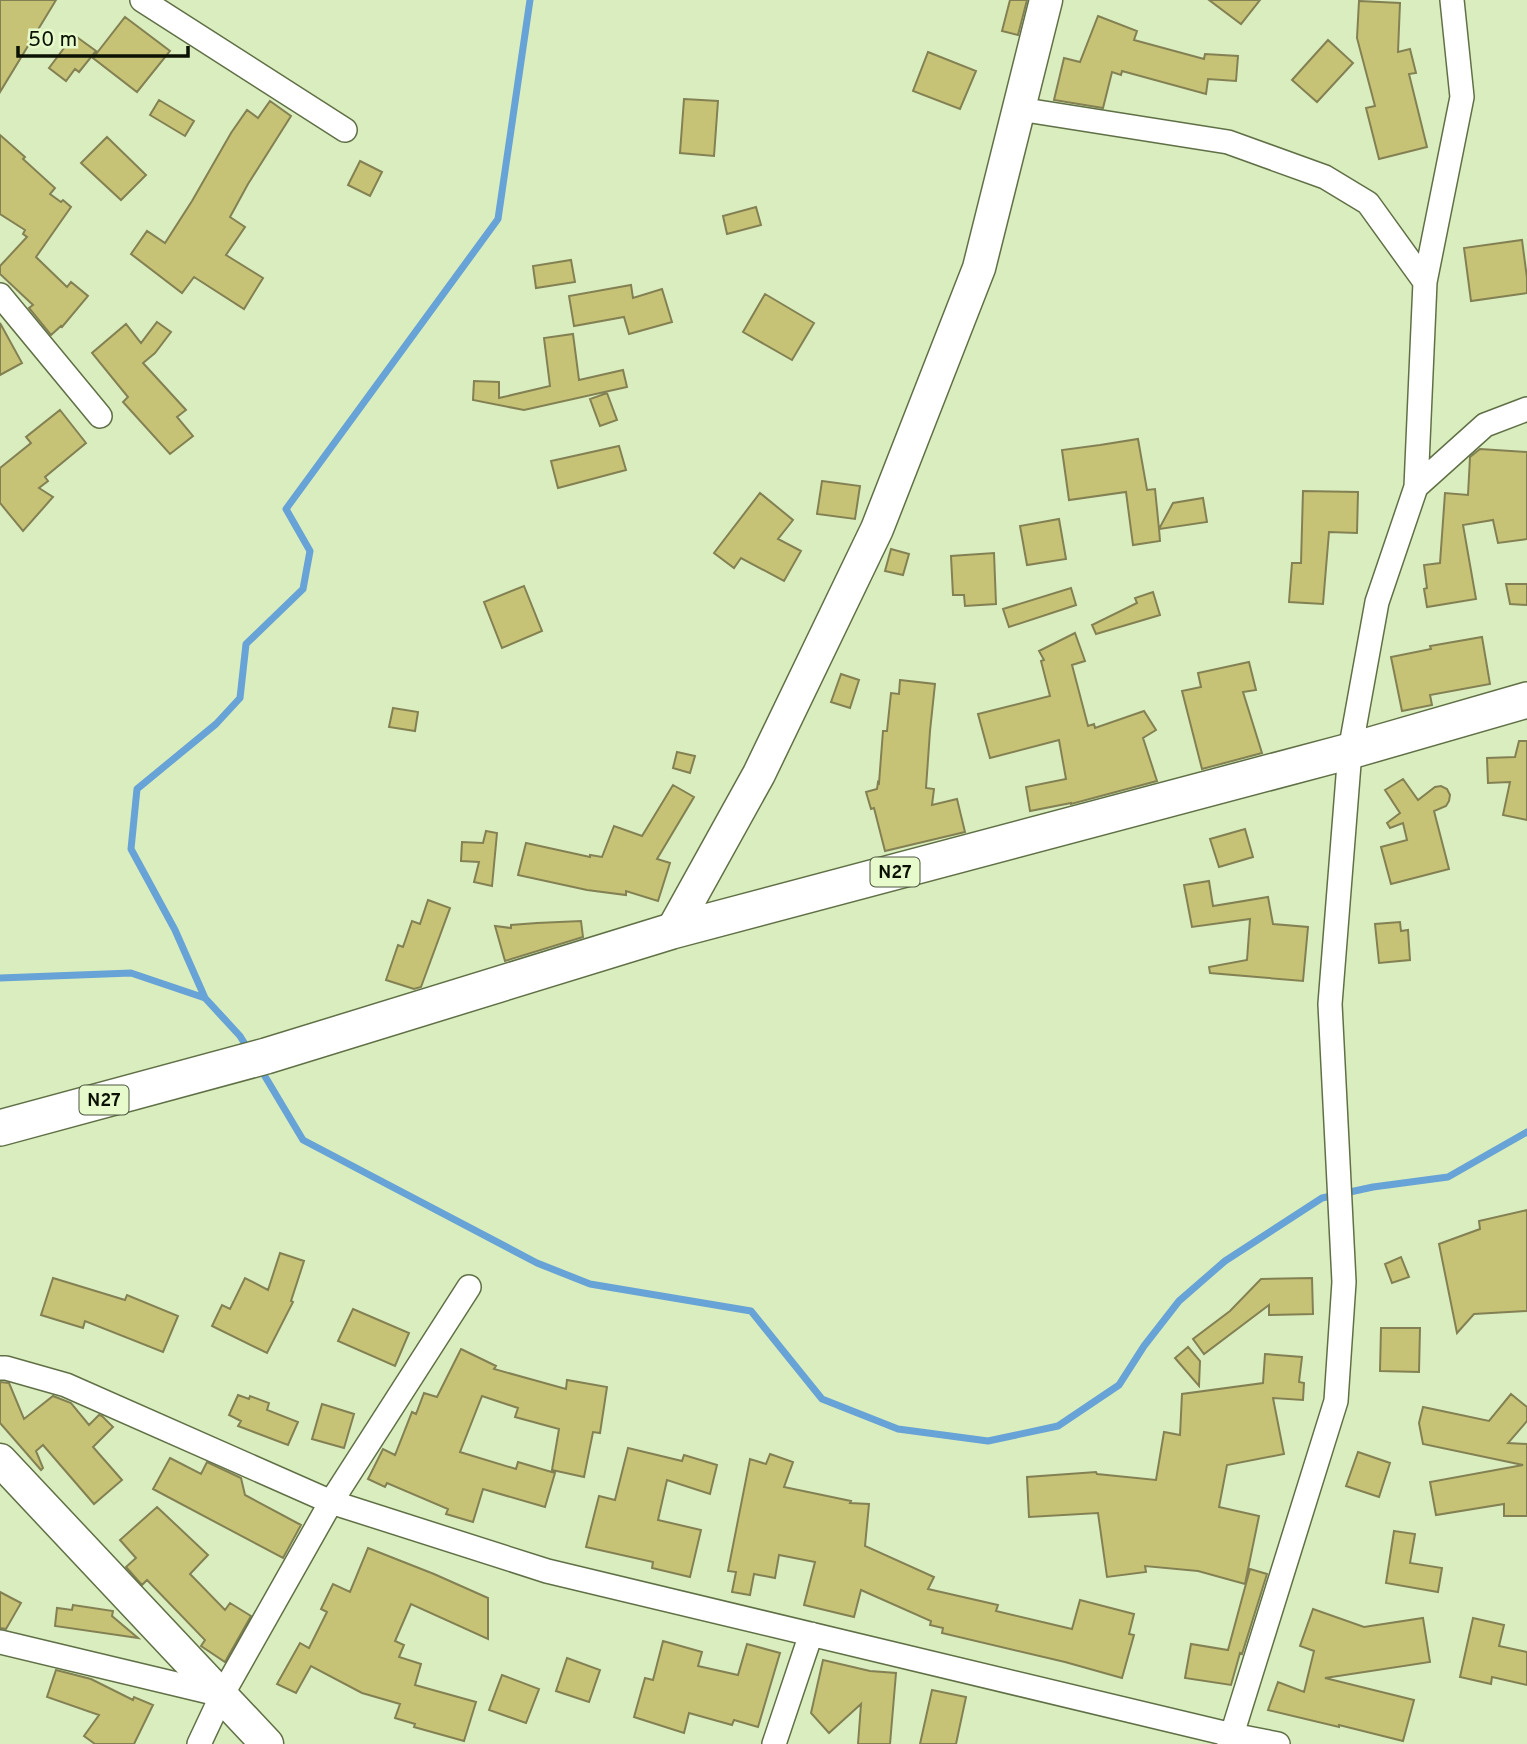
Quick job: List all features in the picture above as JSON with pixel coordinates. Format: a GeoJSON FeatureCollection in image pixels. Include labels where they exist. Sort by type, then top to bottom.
{"type":"FeatureCollection","features":[{"type":"Feature","properties":{"kind":"main road","name":"N27"},"geometry":{"type":"LineString","coordinates":[[0,1128],[266,1056],[672,930],[1350,751],[1527,700]]}},
{"type":"Feature","properties":{"kind":"street"},"geometry":{"type":"LineString","coordinates":[[142,0],[345,130]]}},
{"type":"Feature","properties":{"kind":"street"},"geometry":{"type":"LineString","coordinates":[[672,930],[759,774],[877,529],[979,268],[1046,0]]}},
{"type":"Feature","properties":{"kind":"street"},"geometry":{"type":"LineString","coordinates":[[1231,1740],[1336,1401],[1344,1282],[1330,1004],[1350,751],[1377,602],[1416,487],[1425,282],[1462,97],[1452,0]]}},
{"type":"Feature","properties":{"kind":"street"},"geometry":{"type":"LineString","coordinates":[[1018,109],[1228,142],[1325,177],[1367,203],[1425,282]]}},
{"type":"Feature","properties":{"kind":"street"},"geometry":{"type":"LineString","coordinates":[[0,295],[100,416]]}},
{"type":"Feature","properties":{"kind":"street"},"geometry":{"type":"LineString","coordinates":[[1416,487],[1485,425],[1527,409]]}},
{"type":"Feature","properties":{"kind":"street"},"geometry":{"type":"LineString","coordinates":[[199,1744],[222,1695],[331,1502],[469,1287]]}},
{"type":"Feature","properties":{"kind":"street"},"geometry":{"type":"LineString","coordinates":[[0,1367],[66,1385],[331,1502],[547,1571],[811,1634],[1231,1740],[1278,1744]]}},
{"type":"Feature","properties":{"kind":"street"},"geometry":{"type":"LineString","coordinates":[[0,1460],[267,1744]]}},
{"type":"Feature","properties":{"kind":"street"},"geometry":{"type":"LineString","coordinates":[[774,1744],[811,1634]]}},
{"type":"Feature","properties":{"kind":"street"},"geometry":{"type":"LineString","coordinates":[[0,1642],[222,1695]]}},
{"type":"Feature","properties":{"kind":"building"},"geometry":{"type":"Polygon","coordinates":[[[0,0],[56,0],[0,92],[0,0]]]}},
{"type":"Feature","properties":{"kind":"building"},"geometry":{"type":"Polygon","coordinates":[[[1010,0],[1027,0],[1018,35],[1002,31],[1010,0]]]}},
{"type":"Feature","properties":{"kind":"building"},"geometry":{"type":"Polygon","coordinates":[[[1209,0],[1260,0],[1241,24],[1209,0]]]}},
{"type":"Feature","properties":{"kind":"building"},"geometry":{"type":"Polygon","coordinates":[[[1359,1],[1400,3],[1398,52],[1410,49],[1416,73],[1409,74],[1427,147],[1379,159],[1366,108],[1375,106],[1357,38],[1359,1]]]}},
{"type":"Feature","properties":{"kind":"building"},"geometry":{"type":"Polygon","coordinates":[[[1098,16],[1137,31],[1134,40],[1204,59],[1205,54],[1238,56],[1236,81],[1208,79],[1206,94],[1122,71],[1121,75],[1112,72],[1103,108],[1054,100],[1064,58],[1080,62],[1098,16]]]}},
{"type":"Feature","properties":{"kind":"building"},"geometry":{"type":"Polygon","coordinates":[[[125,17],[170,51],[137,92],[93,58],[125,17]]]}},
{"type":"Feature","properties":{"kind":"building"},"geometry":{"type":"Polygon","coordinates":[[[74,35],[96,51],[79,72],[75,69],[66,81],[49,68],[74,35]]]}},
{"type":"Feature","properties":{"kind":"building"},"geometry":{"type":"Polygon","coordinates":[[[1328,40],[1353,63],[1317,102],[1292,80],[1328,40]]]}},
{"type":"Feature","properties":{"kind":"building"},"geometry":{"type":"Polygon","coordinates":[[[928,52],[976,71],[960,109],[913,91],[928,52]]]}},
{"type":"Feature","properties":{"kind":"building"},"geometry":{"type":"Polygon","coordinates":[[[684,99],[718,101],[714,156],[680,153],[684,99]]]}},
{"type":"Feature","properties":{"kind":"building"},"geometry":{"type":"Polygon","coordinates":[[[159,100],[194,121],[185,136],[150,115],[159,100]]]}},
{"type":"Feature","properties":{"kind":"building"},"geometry":{"type":"Polygon","coordinates":[[[270,101],[291,116],[230,217],[245,227],[226,255],[263,278],[244,309],[194,277],[182,293],[131,254],[147,231],[165,243],[247,110],[258,118],[270,101]]]}},
{"type":"Feature","properties":{"kind":"building"},"geometry":{"type":"Polygon","coordinates":[[[0,135],[55,188],[50,194],[71,207],[36,257],[67,287],[71,282],[88,296],[62,327],[51,335],[29,308],[33,305],[0,274],[0,266],[27,237],[23,234],[25,230],[0,214],[0,135]]]}},
{"type":"Feature","properties":{"kind":"building"},"geometry":{"type":"Polygon","coordinates":[[[107,137],[146,175],[121,200],[81,163],[107,137]]]}},
{"type":"Feature","properties":{"kind":"building"},"geometry":{"type":"Polygon","coordinates":[[[360,161],[382,172],[370,196],[348,185],[360,161]]]}},
{"type":"Feature","properties":{"kind":"building"},"geometry":{"type":"Polygon","coordinates":[[[756,207],[761,225],[727,234],[723,216],[756,207]]]}},
{"type":"Feature","properties":{"kind":"building"},"geometry":{"type":"Polygon","coordinates":[[[1522,240],[1527,293],[1471,301],[1464,248],[1522,240]]]}},
{"type":"Feature","properties":{"kind":"building"},"geometry":{"type":"Polygon","coordinates":[[[571,260],[575,282],[536,288],[533,266],[571,260]]]}},
{"type":"Feature","properties":{"kind":"building"},"geometry":{"type":"Polygon","coordinates":[[[631,285],[633,298],[662,289],[672,322],[629,334],[624,317],[574,326],[569,296],[631,285]]]}},
{"type":"Feature","properties":{"kind":"building"},"geometry":{"type":"Polygon","coordinates":[[[765,294],[814,323],[792,360],[743,332],[765,294]]]}},
{"type":"Feature","properties":{"kind":"building"},"geometry":{"type":"Polygon","coordinates":[[[157,322],[171,332],[155,353],[143,363],[186,410],[177,417],[193,436],[170,454],[123,402],[128,397],[92,353],[126,324],[141,343],[157,322]]]}},
{"type":"Feature","properties":{"kind":"building"},"geometry":{"type":"Polygon","coordinates":[[[0,323],[22,363],[0,375],[0,323]]]}},
{"type":"Feature","properties":{"kind":"building"},"geometry":{"type":"Polygon","coordinates":[[[573,334],[579,380],[623,370],[627,387],[524,410],[473,400],[474,381],[499,382],[499,398],[550,386],[544,338],[573,334]]]}},
{"type":"Feature","properties":{"kind":"building"},"geometry":{"type":"Polygon","coordinates":[[[607,393],[617,420],[600,426],[590,399],[607,393]]]}},
{"type":"Feature","properties":{"kind":"building"},"geometry":{"type":"Polygon","coordinates":[[[60,410],[86,443],[45,477],[48,481],[39,488],[53,497],[23,531],[0,503],[0,468],[31,443],[26,437],[60,410]]]}},
{"type":"Feature","properties":{"kind":"building"},"geometry":{"type":"Polygon","coordinates":[[[1138,439],[1147,490],[1155,489],[1160,541],[1133,545],[1126,492],[1069,500],[1062,450],[1138,439]]]}},
{"type":"Feature","properties":{"kind":"building"},"geometry":{"type":"Polygon","coordinates":[[[619,446],[626,470],[558,488],[551,461],[619,446]]]}},
{"type":"Feature","properties":{"kind":"building"},"geometry":{"type":"Polygon","coordinates":[[[1480,449],[1527,452],[1527,539],[1498,543],[1493,520],[1463,525],[1476,599],[1427,607],[1424,565],[1440,563],[1445,493],[1468,495],[1470,457],[1480,449]]]}},
{"type":"Feature","properties":{"kind":"building"},"geometry":{"type":"Polygon","coordinates":[[[822,481],[860,486],[855,519],[817,514],[822,481]]]}},
{"type":"Feature","properties":{"kind":"building"},"geometry":{"type":"Polygon","coordinates":[[[1303,491],[1358,492],[1357,533],[1329,532],[1323,604],[1289,602],[1292,563],[1301,563],[1303,491]]]}},
{"type":"Feature","properties":{"kind":"building"},"geometry":{"type":"Polygon","coordinates":[[[760,493],[793,520],[778,539],[801,551],[784,581],[741,558],[734,568],[714,553],[760,493]]]}},
{"type":"Feature","properties":{"kind":"building"},"geometry":{"type":"Polygon","coordinates":[[[1203,498],[1207,522],[1159,529],[1173,503],[1203,498]]]}},
{"type":"Feature","properties":{"kind":"building"},"geometry":{"type":"Polygon","coordinates":[[[1059,519],[1066,559],[1027,565],[1020,526],[1059,519]]]}},
{"type":"Feature","properties":{"kind":"building"},"geometry":{"type":"Polygon","coordinates":[[[891,549],[909,554],[903,575],[885,571],[891,549]]]}},
{"type":"Feature","properties":{"kind":"building"},"geometry":{"type":"Polygon","coordinates":[[[994,553],[996,604],[965,606],[964,595],[953,595],[951,556],[994,553]]]}},
{"type":"Feature","properties":{"kind":"building"},"geometry":{"type":"Polygon","coordinates":[[[1506,584],[1527,584],[1527,605],[1510,604],[1506,584]]]}},
{"type":"Feature","properties":{"kind":"building"},"geometry":{"type":"Polygon","coordinates":[[[524,586],[542,631],[502,648],[484,602],[524,586]]]}},
{"type":"Feature","properties":{"kind":"building"},"geometry":{"type":"Polygon","coordinates":[[[1071,588],[1076,605],[1009,627],[1003,609],[1071,588]]]}},
{"type":"Feature","properties":{"kind":"building"},"geometry":{"type":"Polygon","coordinates":[[[1153,592],[1160,615],[1096,634],[1092,625],[1137,603],[1135,598],[1153,592]]]}},
{"type":"Feature","properties":{"kind":"building"},"geometry":{"type":"Polygon","coordinates":[[[1075,633],[1085,661],[1072,665],[1088,726],[1094,724],[1095,728],[1144,711],[1156,730],[1143,738],[1157,781],[1071,804],[1030,811],[1026,787],[1066,779],[1059,740],[990,758],[978,714],[1050,696],[1041,661],[1044,660],[1039,651],[1075,633]]]}},
{"type":"Feature","properties":{"kind":"building"},"geometry":{"type":"Polygon","coordinates":[[[1482,637],[1490,684],[1430,695],[1432,705],[1402,711],[1391,657],[1431,649],[1430,646],[1482,637]]]}},
{"type":"Feature","properties":{"kind":"building"},"geometry":{"type":"Polygon","coordinates":[[[1249,662],[1256,690],[1243,692],[1262,753],[1202,769],[1182,691],[1201,687],[1198,673],[1249,662]]]}},
{"type":"Feature","properties":{"kind":"building"},"geometry":{"type":"Polygon","coordinates":[[[841,674],[859,680],[850,708],[831,702],[841,674]]]}},
{"type":"Feature","properties":{"kind":"building"},"geometry":{"type":"Polygon","coordinates":[[[900,680],[935,684],[926,788],[934,789],[932,805],[957,799],[965,832],[885,851],[874,808],[871,809],[866,792],[877,789],[879,783],[883,731],[887,731],[891,693],[899,694],[900,680]]]}},
{"type":"Feature","properties":{"kind":"building"},"geometry":{"type":"Polygon","coordinates":[[[393,708],[418,712],[415,731],[389,727],[393,708]]]}},
{"type":"Feature","properties":{"kind":"building"},"geometry":{"type":"Polygon","coordinates":[[[1519,741],[1527,741],[1527,820],[1503,815],[1510,782],[1488,783],[1487,758],[1515,757],[1519,741]]]}},
{"type":"Feature","properties":{"kind":"building"},"geometry":{"type":"Polygon","coordinates":[[[677,752],[695,756],[690,773],[673,768],[677,752]]]}},
{"type":"Feature","properties":{"kind":"building"},"geometry":{"type":"Polygon","coordinates":[[[1403,779],[1418,800],[1435,787],[1447,789],[1449,801],[1446,806],[1434,811],[1449,869],[1391,884],[1381,847],[1407,840],[1403,823],[1390,828],[1387,823],[1400,813],[1385,790],[1403,779]]]}},
{"type":"Feature","properties":{"kind":"building"},"geometry":{"type":"Polygon","coordinates":[[[673,785],[694,797],[657,859],[670,863],[658,901],[626,891],[626,895],[587,890],[518,875],[526,843],[590,857],[602,857],[614,826],[642,836],[673,785]]]}},
{"type":"Feature","properties":{"kind":"building"},"geometry":{"type":"Polygon","coordinates":[[[1245,829],[1253,857],[1219,867],[1210,839],[1245,829]]]}},
{"type":"Feature","properties":{"kind":"building"},"geometry":{"type":"Polygon","coordinates":[[[486,831],[497,833],[492,886],[474,882],[479,862],[461,861],[462,842],[483,843],[486,831]]]}},
{"type":"Feature","properties":{"kind":"building"},"geometry":{"type":"Polygon","coordinates":[[[1209,881],[1213,906],[1268,897],[1273,924],[1308,927],[1303,981],[1210,973],[1209,967],[1247,960],[1250,919],[1192,927],[1184,885],[1209,881]]]}},
{"type":"Feature","properties":{"kind":"building"},"geometry":{"type":"Polygon","coordinates":[[[428,900],[450,908],[421,987],[414,989],[386,980],[398,945],[403,947],[412,921],[420,924],[428,900]]]}},
{"type":"Feature","properties":{"kind":"building"},"geometry":{"type":"Polygon","coordinates":[[[581,921],[583,937],[505,961],[495,926],[511,928],[511,925],[581,921]]]}},
{"type":"Feature","properties":{"kind":"building"},"geometry":{"type":"Polygon","coordinates":[[[1400,922],[1401,931],[1408,930],[1410,960],[1379,963],[1375,924],[1400,922]]]}},
{"type":"Feature","properties":{"kind":"building"},"geometry":{"type":"Polygon","coordinates":[[[1527,1210],[1527,1311],[1474,1314],[1457,1333],[1439,1244],[1480,1229],[1479,1221],[1527,1210]]]}},
{"type":"Feature","properties":{"kind":"building"},"geometry":{"type":"Polygon","coordinates":[[[280,1253],[304,1261],[291,1301],[293,1302],[267,1353],[212,1326],[222,1305],[230,1309],[245,1278],[268,1290],[280,1253]]]}},
{"type":"Feature","properties":{"kind":"building"},"geometry":{"type":"Polygon","coordinates":[[[1401,1257],[1409,1277],[1392,1283],[1385,1264],[1401,1257]]]}},
{"type":"Feature","properties":{"kind":"building"},"geometry":{"type":"Polygon","coordinates":[[[53,1278],[125,1300],[127,1295],[178,1316],[163,1352],[85,1321],[83,1328],[41,1315],[53,1278]]]}},
{"type":"Feature","properties":{"kind":"building"},"geometry":{"type":"Polygon","coordinates":[[[1312,1278],[1313,1314],[1269,1315],[1269,1305],[1204,1354],[1193,1339],[1230,1311],[1261,1279],[1312,1278]]]}},
{"type":"Feature","properties":{"kind":"building"},"geometry":{"type":"Polygon","coordinates":[[[353,1309],[409,1333],[395,1366],[338,1341],[353,1309]]]}},
{"type":"Feature","properties":{"kind":"building"},"geometry":{"type":"Polygon","coordinates":[[[1381,1328],[1420,1328],[1419,1372],[1380,1371],[1381,1328]]]}},
{"type":"Feature","properties":{"kind":"building"},"geometry":{"type":"Polygon","coordinates":[[[1188,1347],[1200,1361],[1199,1386],[1175,1358],[1188,1347]]]}},
{"type":"Feature","properties":{"kind":"building"},"geometry":{"type":"Polygon","coordinates":[[[461,1349],[496,1366],[494,1369],[566,1389],[567,1380],[607,1387],[600,1433],[593,1432],[584,1477],[552,1470],[559,1429],[515,1417],[518,1408],[482,1396],[460,1452],[516,1469],[518,1462],[555,1473],[545,1507],[483,1489],[473,1522],[446,1514],[448,1509],[387,1483],[385,1487],[368,1479],[383,1449],[395,1455],[412,1412],[416,1414],[424,1393],[437,1397],[461,1349]]]}},
{"type":"Feature","properties":{"kind":"building"},"geometry":{"type":"Polygon","coordinates":[[[1265,1354],[1302,1357],[1299,1382],[1304,1383],[1303,1400],[1273,1398],[1284,1454],[1227,1465],[1219,1507],[1259,1516],[1245,1584],[1198,1571],[1145,1566],[1146,1572],[1107,1577],[1098,1513],[1029,1517],[1027,1477],[1096,1472],[1156,1480],[1164,1432],[1180,1435],[1182,1394],[1263,1383],[1265,1354]]]}},
{"type":"Feature","properties":{"kind":"building"},"geometry":{"type":"Polygon","coordinates":[[[0,1382],[9,1383],[24,1419],[53,1396],[71,1403],[89,1425],[99,1415],[102,1416],[113,1427],[93,1447],[122,1480],[94,1504],[43,1445],[36,1451],[43,1468],[41,1470],[0,1423],[0,1382]]]}},
{"type":"Feature","properties":{"kind":"building"},"geometry":{"type":"Polygon","coordinates":[[[1511,1394],[1527,1407],[1527,1421],[1508,1443],[1527,1444],[1527,1516],[1504,1516],[1504,1504],[1436,1515],[1430,1482],[1523,1465],[1423,1444],[1419,1423],[1423,1407],[1489,1421],[1511,1394]]]}},
{"type":"Feature","properties":{"kind":"building"},"geometry":{"type":"Polygon","coordinates":[[[238,1395],[269,1403],[267,1410],[298,1422],[288,1445],[238,1426],[241,1421],[229,1415],[238,1395]]]}},
{"type":"Feature","properties":{"kind":"building"},"geometry":{"type":"Polygon","coordinates":[[[322,1404],[354,1414],[344,1448],[312,1439],[322,1404]]]}},
{"type":"Feature","properties":{"kind":"building"},"geometry":{"type":"Polygon","coordinates":[[[628,1448],[682,1461],[684,1455],[717,1465],[710,1494],[667,1480],[658,1520],[701,1530],[690,1577],[652,1568],[653,1562],[586,1547],[599,1496],[615,1500],[628,1448]]]}},
{"type":"Feature","properties":{"kind":"building"},"geometry":{"type":"Polygon","coordinates":[[[1358,1452],[1390,1463],[1379,1497],[1346,1486],[1358,1452]]]}},
{"type":"Feature","properties":{"kind":"building"},"geometry":{"type":"Polygon","coordinates":[[[770,1454],[793,1462],[784,1487],[851,1501],[850,1503],[869,1504],[865,1546],[934,1577],[928,1589],[998,1605],[996,1611],[1072,1629],[1080,1600],[1134,1614],[1129,1634],[1134,1635],[1122,1678],[942,1633],[943,1628],[930,1625],[931,1621],[861,1590],[854,1617],[804,1605],[815,1562],[779,1555],[775,1578],[754,1574],[750,1595],[732,1592],[736,1572],[728,1571],[750,1459],[766,1464],[770,1454]]]}},
{"type":"Feature","properties":{"kind":"building"},"geometry":{"type":"Polygon","coordinates":[[[170,1458],[201,1474],[207,1462],[241,1478],[245,1495],[301,1525],[283,1558],[153,1489],[170,1458]]]}},
{"type":"Feature","properties":{"kind":"building"},"geometry":{"type":"Polygon","coordinates":[[[157,1507],[208,1555],[190,1574],[225,1610],[230,1603],[251,1616],[225,1662],[201,1646],[205,1640],[147,1580],[142,1585],[126,1567],[136,1558],[120,1540],[157,1507]]]}},
{"type":"Feature","properties":{"kind":"building"},"geometry":{"type":"Polygon","coordinates":[[[1394,1531],[1415,1534],[1410,1563],[1442,1568],[1438,1592],[1386,1583],[1394,1531]]]}},
{"type":"Feature","properties":{"kind":"building"},"geometry":{"type":"Polygon","coordinates":[[[368,1548],[488,1598],[488,1639],[411,1604],[395,1641],[404,1645],[399,1657],[421,1664],[415,1685],[476,1702],[464,1741],[414,1727],[415,1724],[395,1718],[400,1704],[362,1693],[311,1666],[296,1693],[277,1684],[300,1643],[309,1648],[327,1612],[321,1609],[333,1584],[350,1592],[368,1548]]]}},
{"type":"Feature","properties":{"kind":"building"},"geometry":{"type":"Polygon","coordinates":[[[1250,1569],[1267,1574],[1231,1685],[1185,1678],[1191,1644],[1228,1650],[1250,1569]]]}},
{"type":"Feature","properties":{"kind":"building"},"geometry":{"type":"Polygon","coordinates":[[[0,1592],[21,1603],[6,1629],[0,1628],[0,1592]]]}},
{"type":"Feature","properties":{"kind":"building"},"geometry":{"type":"Polygon","coordinates":[[[73,1605],[113,1611],[112,1616],[138,1638],[55,1626],[57,1608],[72,1610],[73,1605]]]}},
{"type":"Feature","properties":{"kind":"building"},"geometry":{"type":"Polygon","coordinates":[[[1313,1609],[1364,1627],[1423,1618],[1430,1662],[1325,1678],[1414,1700],[1403,1741],[1268,1710],[1278,1682],[1304,1692],[1314,1651],[1300,1646],[1313,1609]]]}},
{"type":"Feature","properties":{"kind":"building"},"geometry":{"type":"Polygon","coordinates":[[[1473,1618],[1504,1625],[1499,1646],[1527,1652],[1527,1685],[1492,1677],[1491,1684],[1460,1677],[1473,1618]]]}},
{"type":"Feature","properties":{"kind":"building"},"geometry":{"type":"Polygon","coordinates":[[[663,1641],[702,1652],[698,1666],[738,1675],[747,1644],[780,1653],[758,1727],[734,1720],[732,1725],[689,1713],[684,1733],[634,1717],[645,1678],[653,1680],[663,1641]]]}},
{"type":"Feature","properties":{"kind":"building"},"geometry":{"type":"Polygon","coordinates":[[[567,1658],[600,1670],[589,1702],[556,1691],[567,1658]]]}},
{"type":"Feature","properties":{"kind":"building"},"geometry":{"type":"Polygon","coordinates":[[[823,1660],[870,1671],[896,1673],[890,1744],[858,1744],[861,1704],[829,1733],[811,1713],[823,1660]]]}},
{"type":"Feature","properties":{"kind":"building"},"geometry":{"type":"Polygon","coordinates":[[[56,1670],[91,1679],[133,1700],[134,1697],[153,1705],[134,1744],[95,1744],[84,1736],[99,1715],[47,1697],[56,1670]]]}},
{"type":"Feature","properties":{"kind":"building"},"geometry":{"type":"Polygon","coordinates":[[[502,1675],[539,1689],[526,1723],[489,1710],[502,1675]]]}},
{"type":"Feature","properties":{"kind":"building"},"geometry":{"type":"Polygon","coordinates":[[[932,1690],[966,1697],[956,1744],[920,1744],[932,1690]]]}},
{"type":"Feature","properties":{"kind":"waterway"},"geometry":{"type":"LineString","coordinates":[[205,998],[175,930],[131,849],[137,789],[216,724],[240,698],[246,644],[303,589],[310,551],[286,509],[498,219],[530,0]]}},
{"type":"Feature","properties":{"kind":"waterway"},"geometry":{"type":"LineString","coordinates":[[0,978],[131,973],[205,998],[240,1036],[248,1049]]}},
{"type":"Feature","properties":{"kind":"waterway"},"geometry":{"type":"LineString","coordinates":[[260,1068],[303,1140],[537,1263],[590,1284],[751,1311],[822,1399],[898,1429],[988,1441],[1058,1426],[1119,1385],[1144,1346],[1179,1301],[1225,1261],[1322,1198],[1373,1187],[1448,1177],[1527,1132]]}}]}
